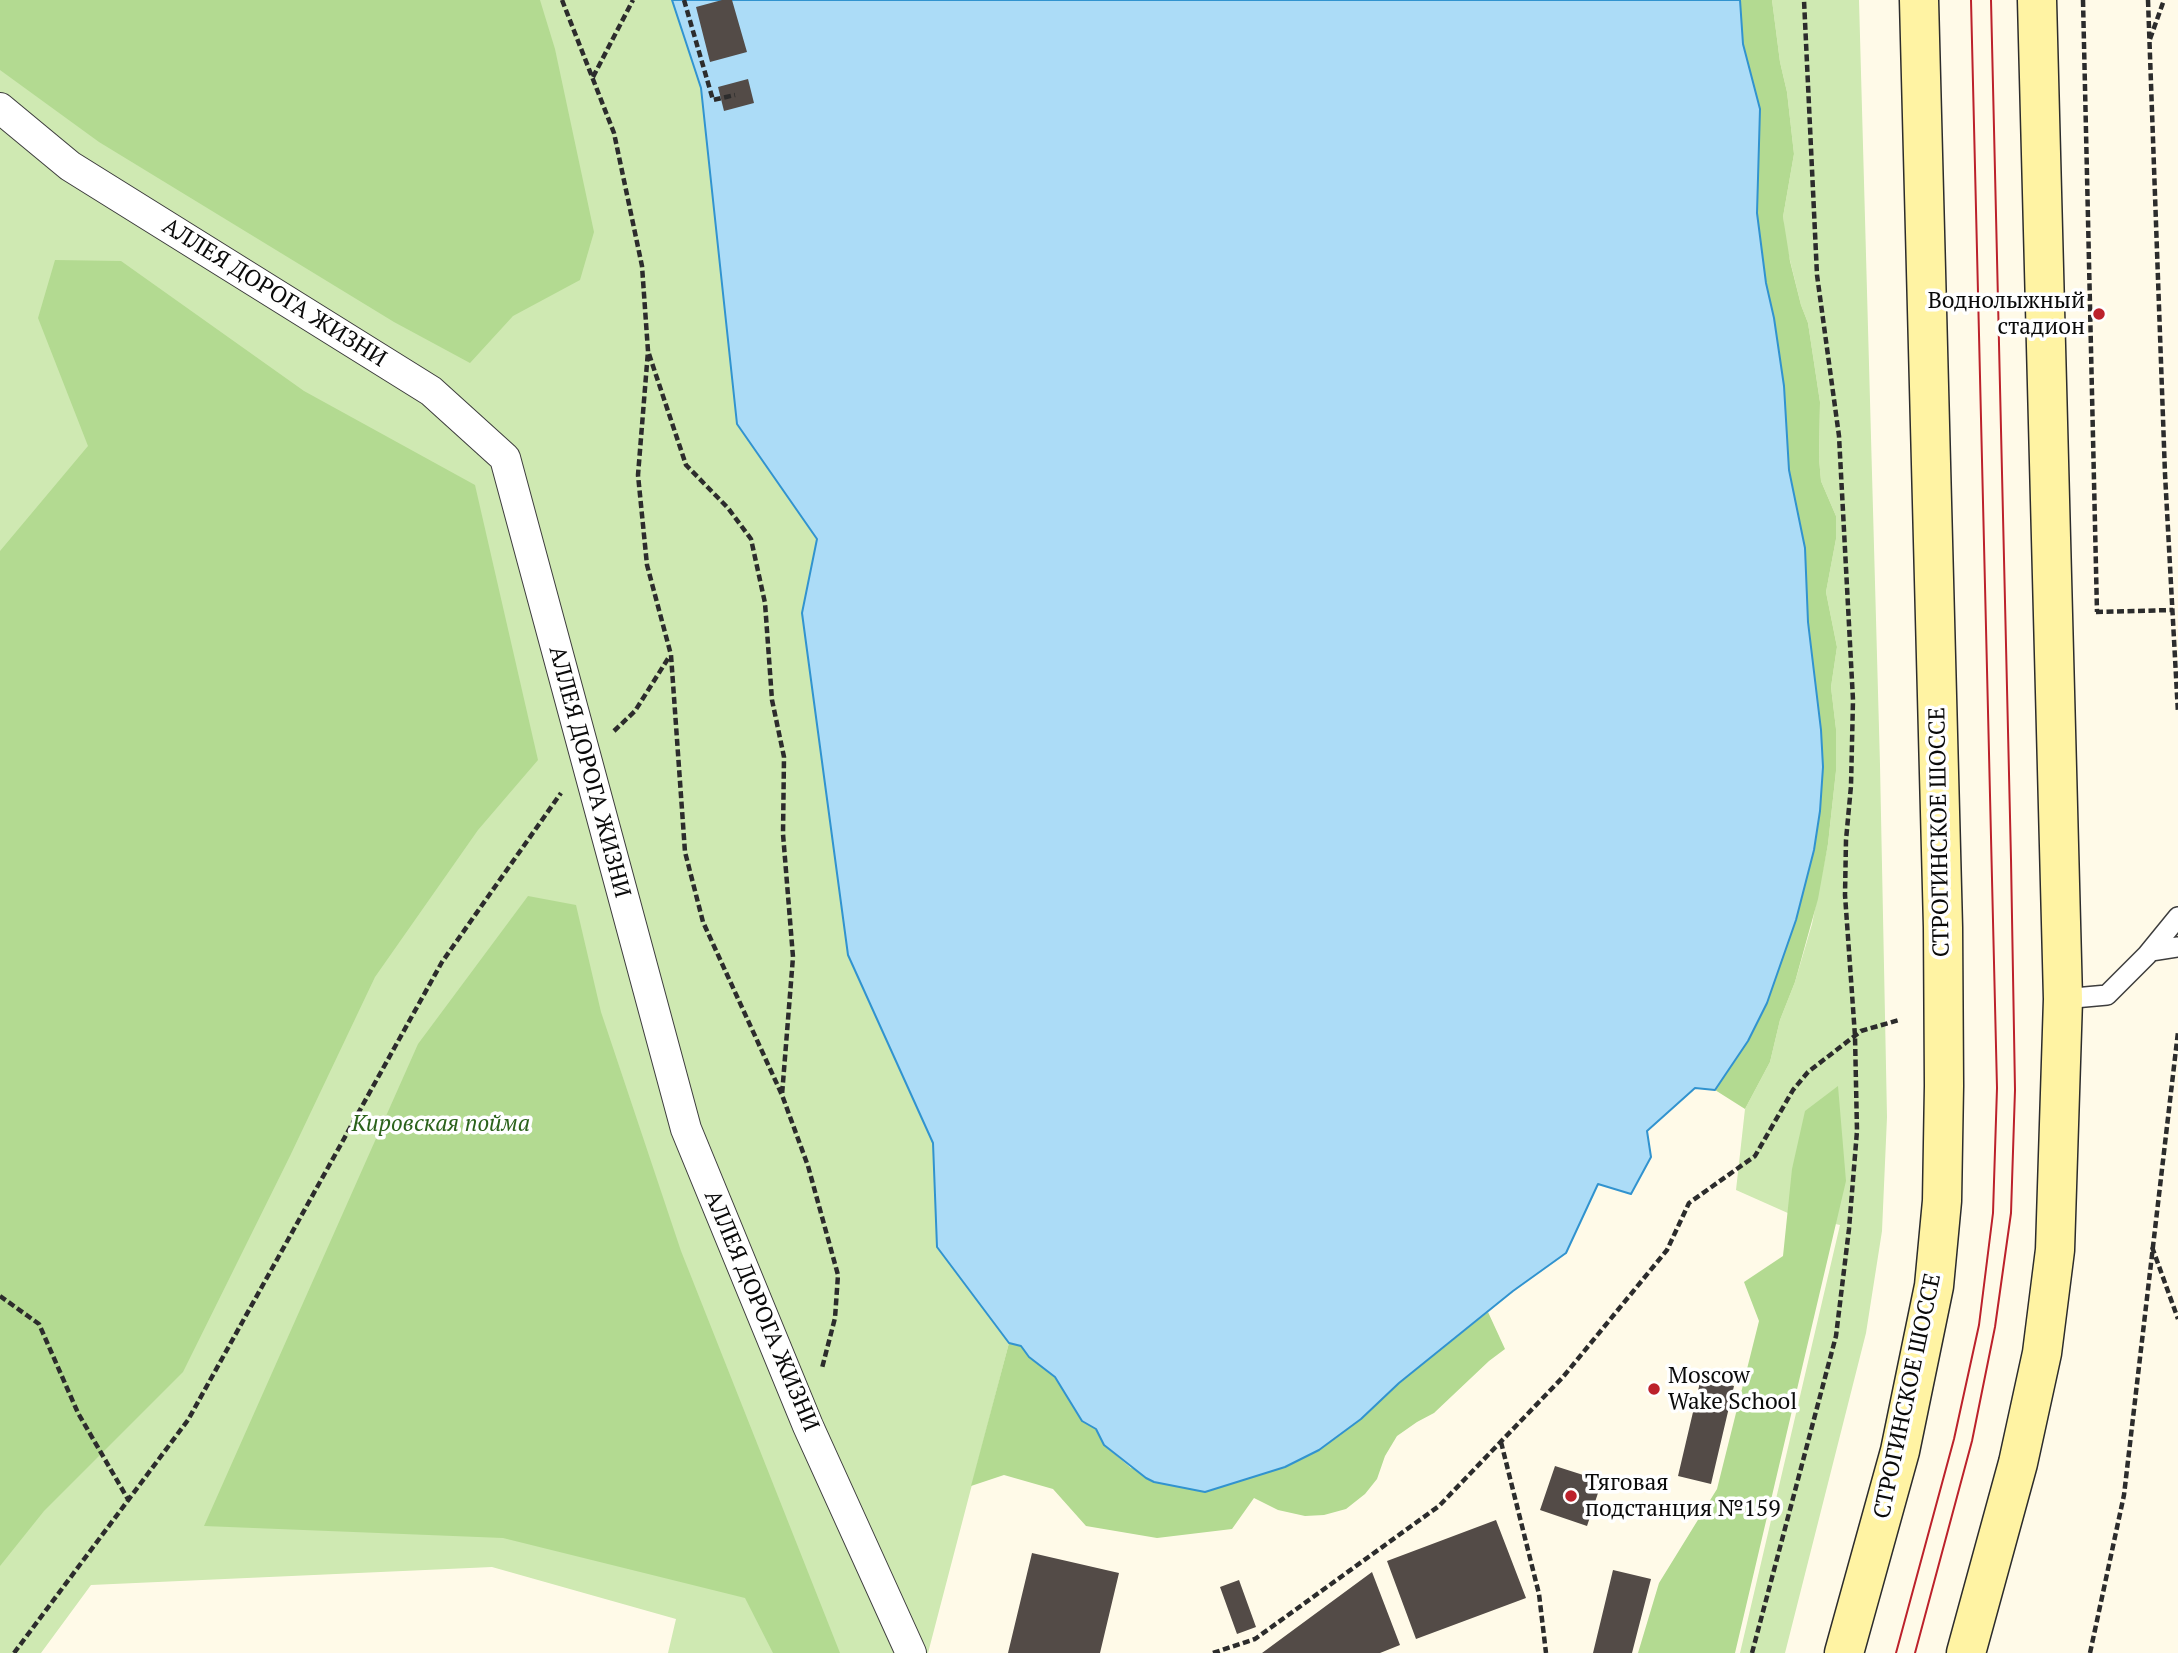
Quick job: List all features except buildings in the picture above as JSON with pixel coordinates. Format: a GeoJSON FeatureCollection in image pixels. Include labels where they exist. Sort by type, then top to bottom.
{"type":"FeatureCollection","features":[{"type":"Feature","properties":{"kind":"main road","name":"СТРОГИНСКОЕ ШОССЕ"},"geometry":{"type":"LineString","coordinates":[[1844,1653],[1900,1451],[1934,1286],[1942,1201],[1942,899],[1919,0]]}},
{"type":"Feature","properties":{"kind":"main road"},"geometry":{"type":"LineString","coordinates":[[1966,1653],[2018,1463],[2042,1353],[2055,1250],[2063,999],[2037,0]]}},
{"type":"Feature","properties":{"kind":"street","name":"АЛЛЕЯ ДОРОГА ЖИЗНИ"},"geometry":{"type":"LineString","coordinates":[[0,108],[70,166],[431,391],[505,458],[686,1129],[808,1426],[911,1653]]}},
{"type":"Feature","properties":{"kind":"lane"},"geometry":{"type":"LineString","coordinates":[[2063,999],[2107,995],[2151,951],[2178,917]]}},
{"type":"Feature","properties":{"kind":"lane"},"geometry":{"type":"LineString","coordinates":[[2151,951],[2178,947]]}},
{"type":"Feature","properties":{"kind":"path"},"geometry":{"type":"LineString","coordinates":[[562,0],[614,133],[642,266],[648,351],[638,475],[647,565],[671,655],[685,852],[703,922],[782,1096],[808,1166],[838,1275],[835,1318],[808,1426]]}},
{"type":"Feature","properties":{"kind":"path"},"geometry":{"type":"LineString","coordinates":[[593,78],[633,0]]}},
{"type":"Feature","properties":{"kind":"path"},"geometry":{"type":"LineString","coordinates":[[684,0],[713,100],[735,95]]}},
{"type":"Feature","properties":{"kind":"path"},"geometry":{"type":"LineString","coordinates":[[1752,1653],[1836,1336],[1857,1131],[1845,895],[1853,700],[1839,436],[1817,275],[1804,0]]}},
{"type":"Feature","properties":{"kind":"path"},"geometry":{"type":"LineString","coordinates":[[2083,0],[2097,612],[2173,610]]}},
{"type":"Feature","properties":{"kind":"path"},"geometry":{"type":"LineString","coordinates":[[2148,0],[2165,474],[2178,713]]}},
{"type":"Feature","properties":{"kind":"path"},"geometry":{"type":"LineString","coordinates":[[2149,42],[2164,0]]}},
{"type":"Feature","properties":{"kind":"path"},"geometry":{"type":"LineString","coordinates":[[648,351],[686,465],[728,508],[751,539],[765,603],[772,700],[784,757],[783,834],[793,957],[782,1096]]}},
{"type":"Feature","properties":{"kind":"path"},"geometry":{"type":"LineString","coordinates":[[14,1653],[188,1420],[442,962],[586,758],[635,710],[671,655]]}},
{"type":"Feature","properties":{"kind":"path"},"geometry":{"type":"LineString","coordinates":[[1213,1653],[1255,1639],[1430,1513],[1563,1377],[1667,1250],[1689,1203],[1755,1156],[1808,1072],[1861,1031],[1899,1020]]}},
{"type":"Feature","properties":{"kind":"path"},"geometry":{"type":"LineString","coordinates":[[2090,1653],[2124,1495],[2151,1245],[2178,1032]]}},
{"type":"Feature","properties":{"kind":"path"},"geometry":{"type":"LineString","coordinates":[[2151,1245],[2178,1319]]}},
{"type":"Feature","properties":{"kind":"path"},"geometry":{"type":"LineString","coordinates":[[0,1296],[39,1324],[78,1413],[129,1501]]}},
{"type":"Feature","properties":{"kind":"path"},"geometry":{"type":"LineString","coordinates":[[1501,1442],[1539,1594],[1546,1653]]}},
{"type":"Feature","properties":{"kind":"green space","name":"Кировская пойма"},"geometry":{"type":"Polygon","coordinates":[[[0,0],[672,0],[701,88],[737,424],[817,539],[802,613],[848,955],[933,1143],[937,1247],[1009,1343],[928,1653],[668,1653],[676,1619],[492,1567],[91,1585],[41,1653],[0,1653],[0,0]]]}},
{"type":"Feature","properties":{"kind":"green space"},"geometry":{"type":"Polygon","coordinates":[[[0,0],[540,0],[555,49],[594,232],[580,280],[513,316],[470,363],[394,322],[99,142],[0,70],[0,0]]]}},
{"type":"Feature","properties":{"kind":"green space"},"geometry":{"type":"Polygon","coordinates":[[[1740,0],[1772,0],[1787,92],[1794,154],[1783,217],[1790,261],[1808,323],[1820,402],[1821,481],[1836,516],[1836,539],[1826,592],[1837,647],[1831,687],[1836,729],[1836,771],[1828,844],[1818,899],[1795,982],[1780,1020],[1770,1062],[1745,1109],[1715,1090],[1748,1041],[1767,1003],[1796,920],[1814,850],[1823,767],[1808,622],[1805,548],[1789,470],[1784,386],[1757,213],[1760,109],[1743,44],[1740,0]]]}},
{"type":"Feature","properties":{"kind":"green space"},"geometry":{"type":"Polygon","coordinates":[[[1772,0],[1859,0],[1887,1117],[1882,1231],[1866,1333],[1785,1653],[1740,1653],[1840,1225],[1790,1214],[1736,1190],[1745,1109],[1770,1062],[1780,1020],[1795,982],[1812,924],[1828,844],[1836,771],[1836,729],[1831,687],[1837,647],[1826,592],[1836,539],[1836,516],[1821,481],[1820,402],[1808,323],[1785,240],[1783,217],[1794,154],[1772,0]]]}},
{"type":"Feature","properties":{"kind":"green space"},"geometry":{"type":"Polygon","coordinates":[[[55,260],[121,261],[304,391],[475,485],[538,760],[478,830],[375,977],[183,1372],[44,1511],[0,1566],[0,551],[88,446],[38,318],[55,260]]]}},
{"type":"Feature","properties":{"kind":"green space"},"geometry":{"type":"Polygon","coordinates":[[[528,896],[576,905],[601,1012],[681,1251],[840,1653],[773,1653],[745,1598],[503,1538],[204,1526],[418,1044],[528,896]]]}},
{"type":"Feature","properties":{"kind":"green space"},"geometry":{"type":"Polygon","coordinates":[[[1838,1086],[1846,1181],[1735,1653],[1638,1653],[1659,1583],[1717,1489],[1759,1321],[1744,1282],[1783,1256],[1792,1169],[1805,1111],[1838,1086]]]}},
{"type":"Feature","properties":{"kind":"green space"},"geometry":{"type":"Polygon","coordinates":[[[1488,1312],[1505,1349],[1434,1413],[1397,1436],[1385,1456],[1377,1479],[1365,1494],[1346,1509],[1324,1515],[1305,1516],[1278,1510],[1254,1498],[1232,1529],[1157,1538],[1086,1526],[1053,1489],[1004,1475],[971,1486],[1009,1343],[1021,1346],[1029,1357],[1055,1377],[1082,1420],[1096,1429],[1104,1445],[1131,1468],[1236,1481],[1285,1467],[1319,1450],[1361,1419],[1399,1383],[1488,1312]]]}},
{"type":"Feature","properties":{"kind":"water"},"geometry":{"type":"Polygon","coordinates":[[[672,0],[1740,0],[1743,44],[1760,109],[1757,213],[1784,386],[1789,470],[1805,548],[1808,622],[1821,730],[1823,767],[1820,811],[1814,850],[1796,920],[1767,1003],[1748,1041],[1715,1090],[1695,1088],[1647,1131],[1651,1157],[1631,1194],[1598,1184],[1566,1253],[1513,1291],[1399,1383],[1361,1419],[1319,1450],[1285,1467],[1205,1492],[1146,1478],[1104,1445],[1096,1429],[1082,1421],[1055,1377],[1029,1357],[1021,1346],[1009,1343],[937,1247],[933,1143],[848,955],[802,613],[817,539],[737,424],[701,88],[672,0]]]}},
{"type":"Feature","properties":{"kind":"tram line"},"geometry":{"type":"LineString","coordinates":[[1896,1653],[1954,1439],[1979,1325],[1993,1213],[1997,1088],[1971,0]]}},
{"type":"Feature","properties":{"kind":"tram line"},"geometry":{"type":"LineString","coordinates":[[1915,1653],[1972,1441],[1995,1327],[2011,1213],[2015,1090],[1991,0]]}},
{"type":"Feature","properties":{"kind":"place","name":"Воднолыжный стадион"},"geometry":{"type":"Point","coordinates":[2099,314]}},
{"type":"Feature","properties":{"kind":"place","name":"Moscow Wake School"},"geometry":{"type":"Point","coordinates":[1654,1389]}},
{"type":"Feature","properties":{"kind":"place","name":"Тяговая подстанция №159"},"geometry":{"type":"Point","coordinates":[1571,1496]}}]}
